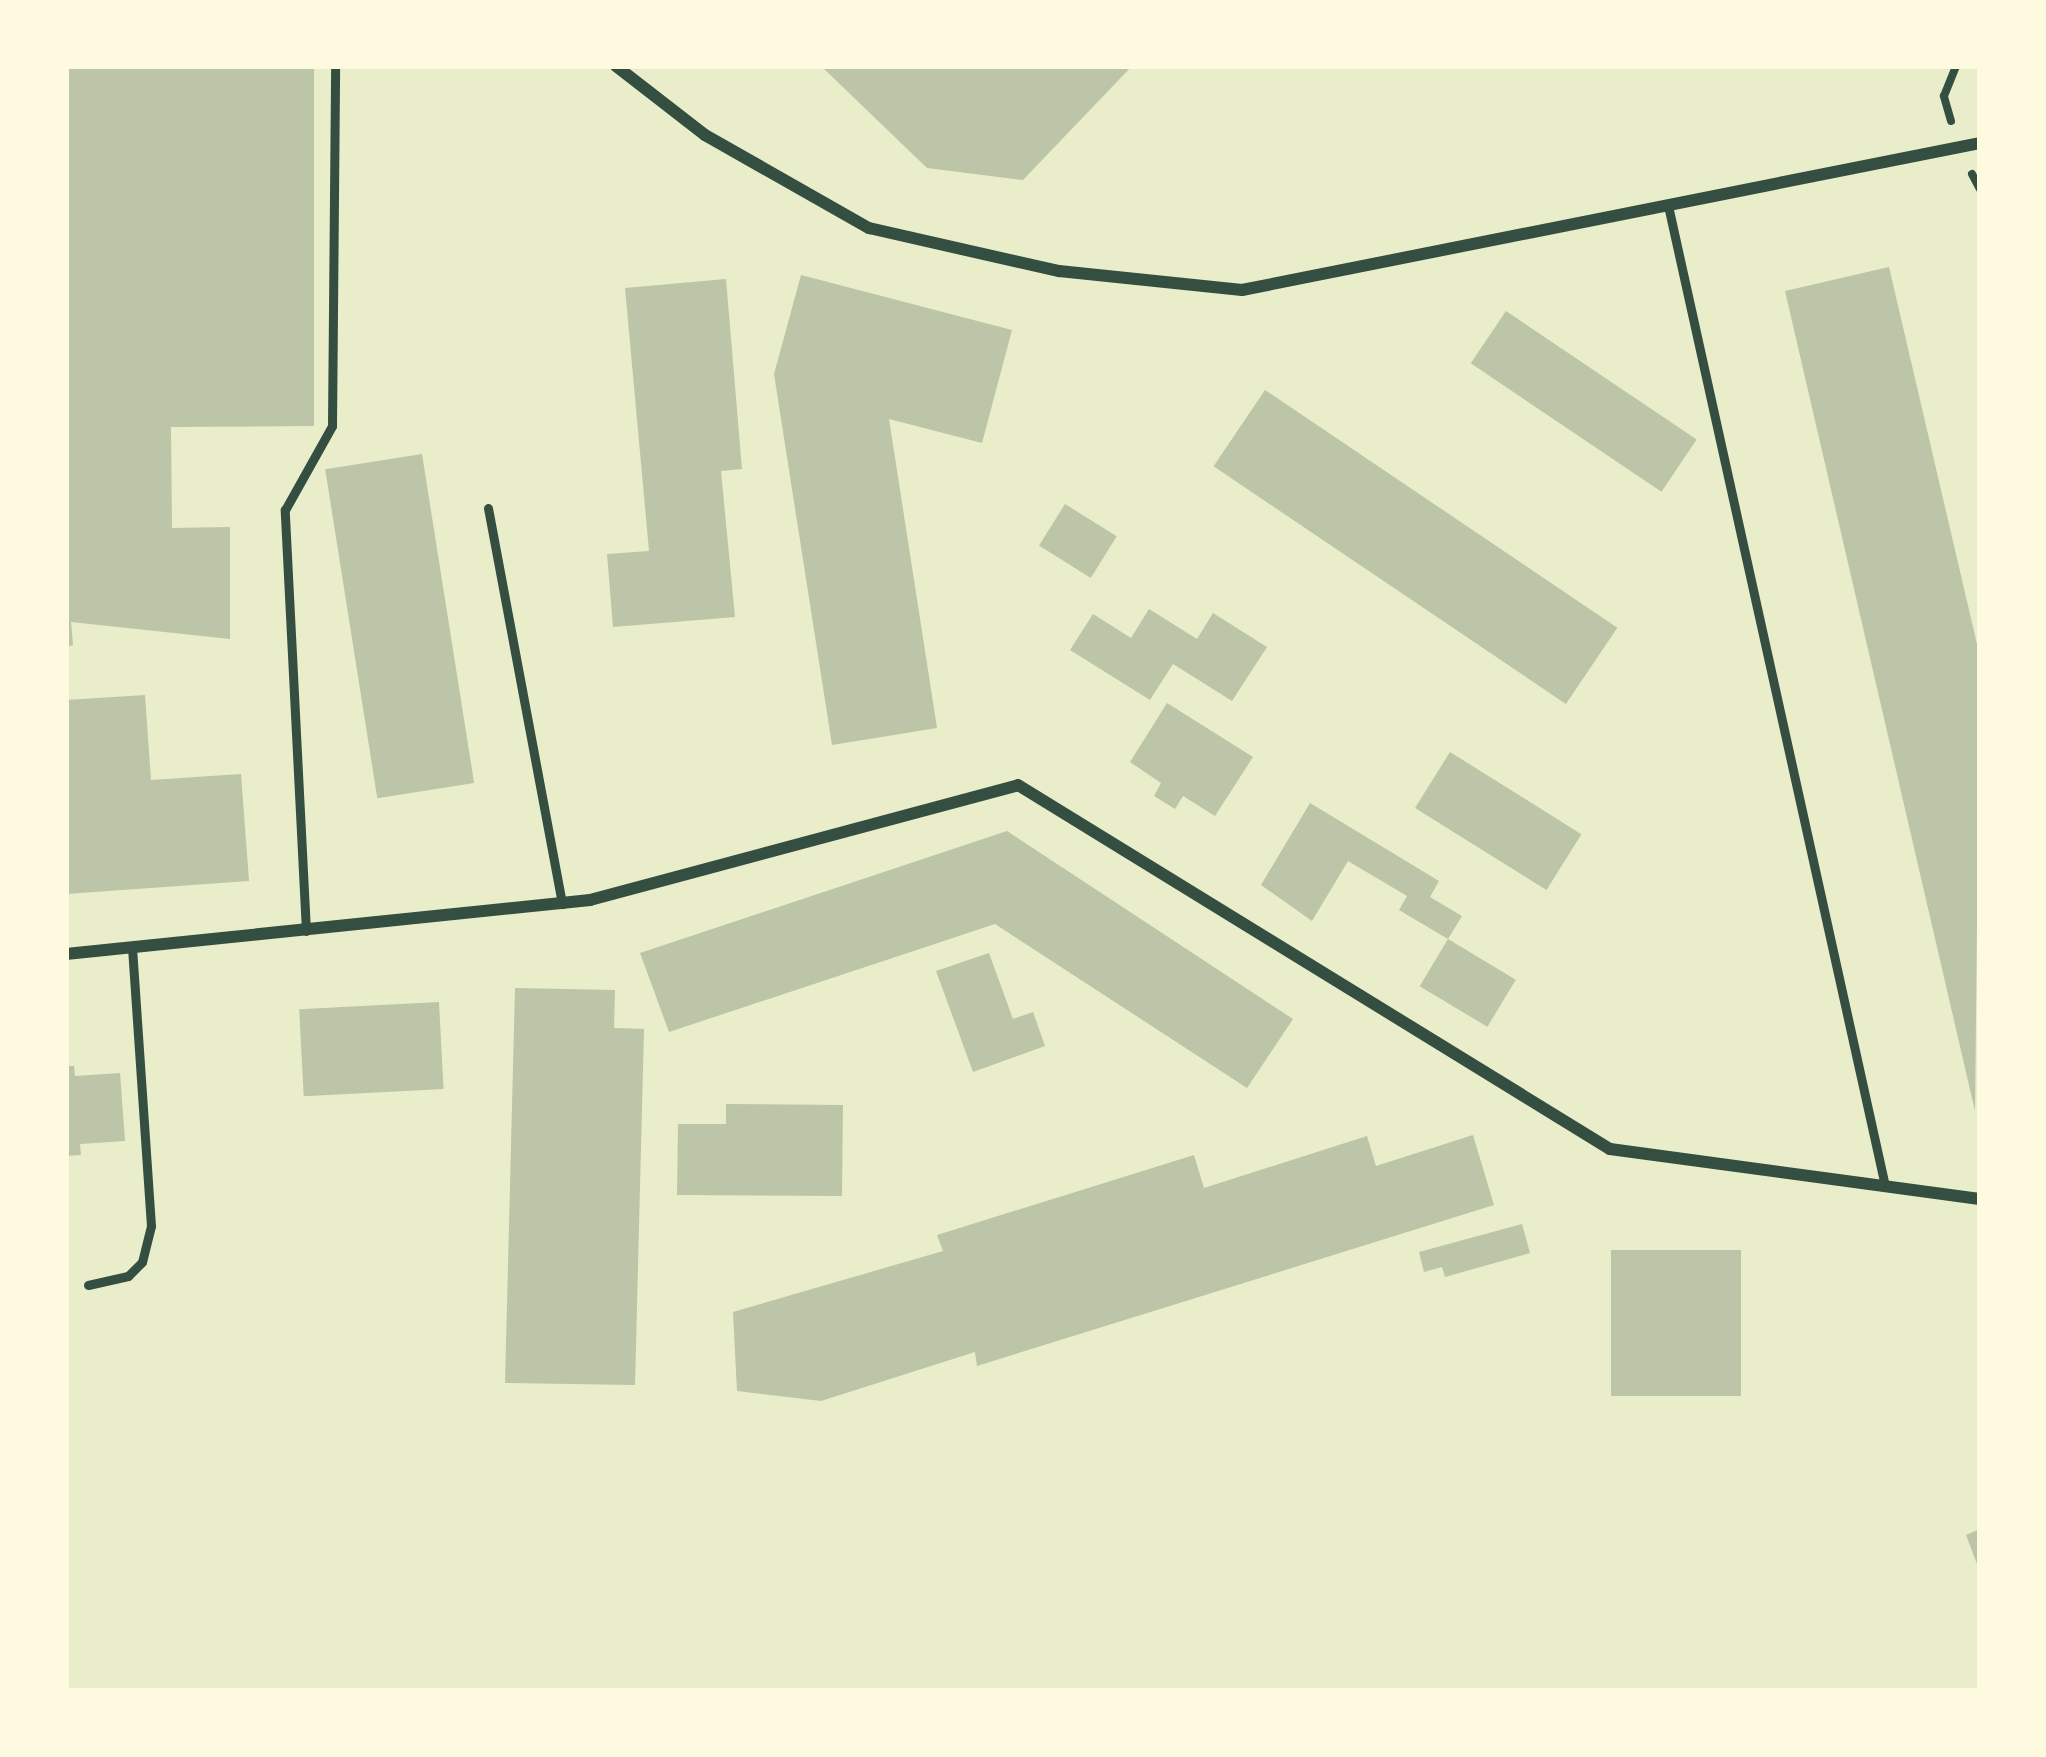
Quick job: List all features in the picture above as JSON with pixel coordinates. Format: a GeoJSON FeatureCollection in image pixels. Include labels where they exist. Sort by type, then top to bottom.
{"type":"FeatureCollection","features":[{"type":"Feature","properties":{"kind":"street"},"geometry":{"type":"LineString","coordinates":[[616,66],[705,135],[869,228],[1059,271],[1241,290],[1670,210],[1980,143]]}},
{"type":"Feature","properties":{"kind":"street"},"geometry":{"type":"LineString","coordinates":[[66,954],[562,904],[1018,785],[1610,1149],[1980,1199]]}},
{"type":"Feature","properties":{"kind":"lane"},"geometry":{"type":"LineString","coordinates":[[306,931],[285,510],[332,426],[335,66]]}},
{"type":"Feature","properties":{"kind":"lane"},"geometry":{"type":"LineString","coordinates":[[1670,210],[1885,1186]]}},
{"type":"Feature","properties":{"kind":"lane"},"geometry":{"type":"LineString","coordinates":[[488,508],[562,904]]}},
{"type":"Feature","properties":{"kind":"lane"},"geometry":{"type":"LineString","coordinates":[[88,1285],[128,1276],[142,1262],[151,1226],[133,950]]}},
{"type":"Feature","properties":{"kind":"building"},"geometry":{"type":"Polygon","coordinates":[[[69,66],[314,66],[314,426],[171,427],[172,528],[230,527],[230,639],[71,622],[73,645],[66,647],[69,66]]]}},
{"type":"Feature","properties":{"kind":"building"},"geometry":{"type":"Polygon","coordinates":[[[821,66],[1132,66],[1023,180],[927,168],[821,66]]]}},
{"type":"Feature","properties":{"kind":"building"},"geometry":{"type":"Polygon","coordinates":[[[1889,267],[1980,657],[1975,1111],[1785,291],[1889,267]]]}},
{"type":"Feature","properties":{"kind":"building"},"geometry":{"type":"Polygon","coordinates":[[[801,275],[1012,330],[982,443],[889,419],[937,728],[832,745],[774,374],[801,275]]]}},
{"type":"Feature","properties":{"kind":"building"},"geometry":{"type":"Polygon","coordinates":[[[726,279],[742,469],[721,471],[735,617],[613,627],[607,554],[649,551],[625,288],[726,279]]]}},
{"type":"Feature","properties":{"kind":"building"},"geometry":{"type":"Polygon","coordinates":[[[1506,311],[1697,440],[1661,492],[1471,363],[1506,311]]]}},
{"type":"Feature","properties":{"kind":"building"},"geometry":{"type":"Polygon","coordinates":[[[1265,390],[1617,628],[1566,704],[1214,466],[1265,390]]]}},
{"type":"Feature","properties":{"kind":"building"},"geometry":{"type":"Polygon","coordinates":[[[422,454],[474,783],[377,798],[325,469],[422,454]]]}},
{"type":"Feature","properties":{"kind":"building"},"geometry":{"type":"Polygon","coordinates":[[[1065,504],[1117,536],[1091,578],[1039,546],[1065,504]]]}},
{"type":"Feature","properties":{"kind":"building"},"geometry":{"type":"Polygon","coordinates":[[[1149,609],[1197,639],[1213,613],[1267,647],[1232,701],[1173,664],[1150,700],[1070,650],[1093,614],[1131,638],[1149,609]]]}},
{"type":"Feature","properties":{"kind":"building"},"geometry":{"type":"Polygon","coordinates":[[[145,695],[151,780],[241,774],[249,881],[66,894],[66,700],[145,695]]]}},
{"type":"Feature","properties":{"kind":"building"},"geometry":{"type":"Polygon","coordinates":[[[1167,703],[1253,757],[1215,816],[1183,796],[1175,809],[1154,796],[1161,783],[1130,762],[1167,703]]]}},
{"type":"Feature","properties":{"kind":"building"},"geometry":{"type":"Polygon","coordinates":[[[1450,752],[1581,834],[1546,890],[1415,808],[1450,752]]]}},
{"type":"Feature","properties":{"kind":"building"},"geometry":{"type":"Polygon","coordinates":[[[1310,803],[1439,881],[1430,897],[1462,916],[1448,939],[1399,910],[1407,896],[1348,861],[1312,921],[1261,885],[1310,803]]]}},
{"type":"Feature","properties":{"kind":"building"},"geometry":{"type":"Polygon","coordinates":[[[1007,831],[1293,1019],[1247,1088],[995,924],[669,1032],[640,953],[1007,831]]]}},
{"type":"Feature","properties":{"kind":"building"},"geometry":{"type":"Polygon","coordinates":[[[1448,939],[1516,980],[1487,1027],[1420,986],[1448,939]]]}},
{"type":"Feature","properties":{"kind":"building"},"geometry":{"type":"Polygon","coordinates":[[[989,953],[1013,1019],[1033,1012],[1045,1046],[973,1072],[936,971],[989,953]]]}},
{"type":"Feature","properties":{"kind":"building"},"geometry":{"type":"Polygon","coordinates":[[[515,988],[615,990],[614,1028],[644,1029],[635,1385],[505,1383],[515,988]]]}},
{"type":"Feature","properties":{"kind":"building"},"geometry":{"type":"Polygon","coordinates":[[[439,1002],[444,1089],[304,1096],[299,1009],[439,1002]]]}},
{"type":"Feature","properties":{"kind":"building"},"geometry":{"type":"Polygon","coordinates":[[[66,1066],[74,1066],[75,1076],[120,1073],[125,1141],[80,1144],[81,1155],[66,1156],[66,1066]]]}},
{"type":"Feature","properties":{"kind":"building"},"geometry":{"type":"Polygon","coordinates":[[[726,1104],[843,1105],[842,1196],[677,1195],[678,1124],[726,1124],[726,1104]]]}},
{"type":"Feature","properties":{"kind":"building"},"geometry":{"type":"Polygon","coordinates":[[[1473,1135],[1494,1205],[977,1366],[975,1352],[821,1401],[737,1391],[733,1312],[943,1251],[937,1235],[1194,1155],[1204,1188],[1367,1136],[1376,1166],[1473,1135]]]}},
{"type":"Feature","properties":{"kind":"building"},"geometry":{"type":"Polygon","coordinates":[[[1522,1224],[1530,1253],[1445,1277],[1442,1267],[1424,1272],[1419,1252],[1522,1224]]]}},
{"type":"Feature","properties":{"kind":"building"},"geometry":{"type":"Polygon","coordinates":[[[1611,1250],[1741,1250],[1741,1396],[1611,1396],[1611,1250]]]}},
{"type":"Feature","properties":{"kind":"building"},"geometry":{"type":"Polygon","coordinates":[[[1980,1529],[1980,1572],[1966,1535],[1980,1529]]]}}]}
